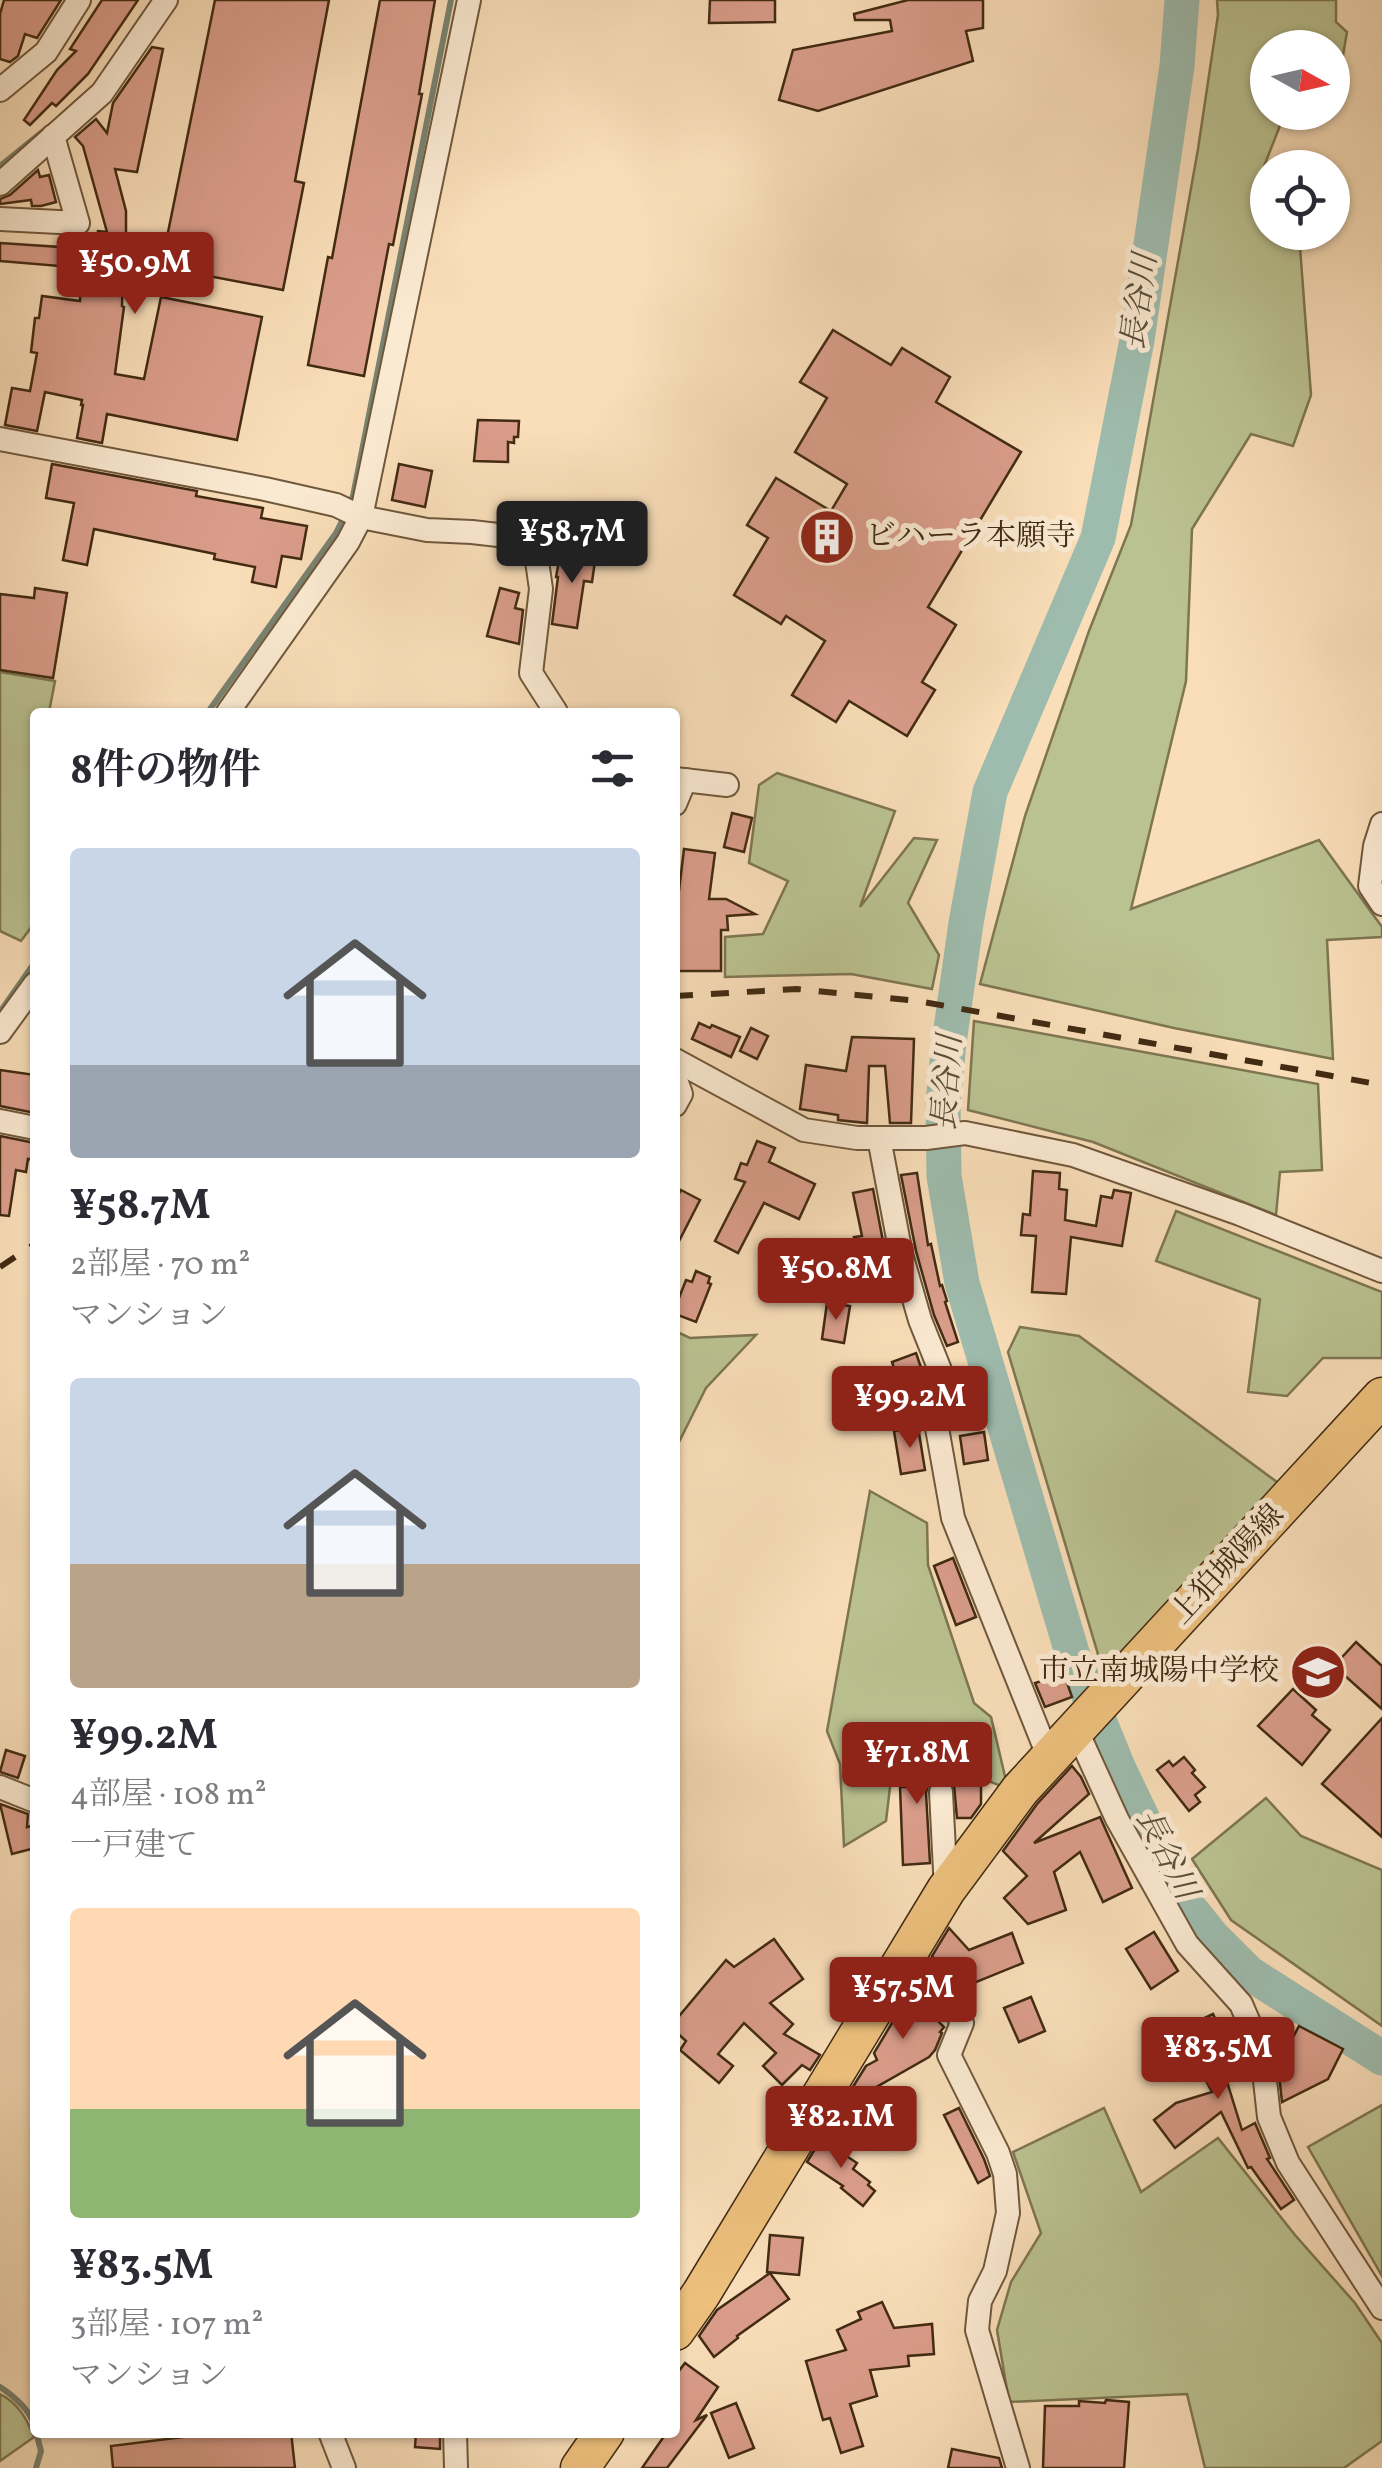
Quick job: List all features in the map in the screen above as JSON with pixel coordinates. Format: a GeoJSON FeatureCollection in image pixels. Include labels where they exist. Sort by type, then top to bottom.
{"type":"FeatureCollection","features":[{"type":"Feature","properties":{"kind":"main road","name":"上狛城陽線"},"geometry":{"type":"LineString","coordinates":[[680,2324],[946,1890],[1020,1790],[1382,1397]]}},
{"type":"Feature","properties":{"kind":"main road"},"geometry":{"type":"LineString","coordinates":[[580,2468],[601,2438]]}},
{"type":"Feature","properties":{"kind":"street"},"geometry":{"type":"LineString","coordinates":[[0,90],[46,52],[80,0]]}},
{"type":"Feature","properties":{"kind":"street"},"geometry":{"type":"LineString","coordinates":[[0,184],[102,93],[166,0]]}},
{"type":"Feature","properties":{"kind":"street"},"geometry":{"type":"LineString","coordinates":[[231,708],[348,542],[361,517],[469,0]]}},
{"type":"Feature","properties":{"kind":"street"},"geometry":{"type":"LineString","coordinates":[[0,219],[78,224],[54,136]]}},
{"type":"Feature","properties":{"kind":"street"},"geometry":{"type":"LineString","coordinates":[[0,439],[265,489],[336,505],[361,517],[427,530],[524,538],[536,554],[541,589],[531,673],[553,708]]}},
{"type":"Feature","properties":{"kind":"street"},"geometry":{"type":"LineString","coordinates":[[680,779],[727,785]]}},
{"type":"Feature","properties":{"kind":"street"},"geometry":{"type":"LineString","coordinates":[[1382,824],[1370,886],[1382,904]]}},
{"type":"Feature","properties":{"kind":"street"},"geometry":{"type":"LineString","coordinates":[[0,1032],[30,991]]}},
{"type":"Feature","properties":{"kind":"street"},"geometry":{"type":"LineString","coordinates":[[680,1063],[804,1130],[857,1138],[926,1138],[965,1133],[1073,1155],[1240,1214],[1382,1271]]}},
{"type":"Feature","properties":{"kind":"street"},"geometry":{"type":"LineString","coordinates":[[0,1121],[30,1127]]}},
{"type":"Feature","properties":{"kind":"street"},"geometry":{"type":"LineString","coordinates":[[879,1138],[900,1254],[946,1385],[934,1411],[952,1518],[1049,1758]]}},
{"type":"Feature","properties":{"kind":"street"},"geometry":{"type":"LineString","coordinates":[[1080,1723],[1117,1819],[1186,1944],[1241,2004],[1262,2053],[1269,2116],[1288,2163],[1382,2308]]}},
{"type":"Feature","properties":{"kind":"street"},"geometry":{"type":"LineString","coordinates":[[0,1787],[30,1798]]}},
{"type":"Feature","properties":{"kind":"street"},"geometry":{"type":"LineString","coordinates":[[941,1792],[946,1890]]}},
{"type":"Feature","properties":{"kind":"street"},"geometry":{"type":"LineString","coordinates":[[907,1952],[947,1994],[962,2022],[949,2055],[1006,2174],[1008,2213],[994,2271],[980,2301],[977,2330],[1018,2468]]}},
{"type":"Feature","properties":{"kind":"street"},"geometry":{"type":"LineString","coordinates":[[332,2438],[344,2468]]}},
{"type":"Feature","properties":{"kind":"street"},"geometry":{"type":"LineString","coordinates":[[455,2438],[456,2468]]}},
{"type":"Feature","properties":{"kind":"green space"},"geometry":{"type":"Polygon","coordinates":[[[1217,0],[1336,0],[1336,22],[1345,30],[1250,30],[1250,130],[1278,130],[1270,150],[1250,150],[1250,250],[1300,250],[1311,395],[1293,446],[1251,434],[1192,529],[1186,681],[1131,909],[1319,840],[1382,927],[1382,937],[1327,940],[1333,1059],[980,984],[1025,816],[1089,631],[1131,525],[1218,15],[1217,0]]]}},
{"type":"Feature","properties":{"kind":"green space"},"geometry":{"type":"Polygon","coordinates":[[[0,672],[55,681],[50,708],[30,708],[30,929],[21,941],[0,931],[0,672]]]}},
{"type":"Feature","properties":{"kind":"green space"},"geometry":{"type":"Polygon","coordinates":[[[777,773],[895,811],[860,907],[914,838],[937,840],[908,903],[939,955],[932,989],[851,974],[725,977],[725,937],[763,934],[788,881],[749,863],[759,785],[777,773]]]}},
{"type":"Feature","properties":{"kind":"green space"},"geometry":{"type":"Polygon","coordinates":[[[974,1021],[1318,1084],[1322,1170],[1280,1172],[1276,1215],[1093,1142],[968,1110],[974,1021]]]}},
{"type":"Feature","properties":{"kind":"green space"},"geometry":{"type":"Polygon","coordinates":[[[1176,1211],[1382,1292],[1382,1358],[1323,1358],[1287,1396],[1248,1392],[1260,1299],[1156,1261],[1176,1211]]]}},
{"type":"Feature","properties":{"kind":"green space"},"geometry":{"type":"Polygon","coordinates":[[[1020,1327],[1079,1336],[1281,1485],[1103,1671],[1008,1352],[1020,1327]]]}},
{"type":"Feature","properties":{"kind":"green space"},"geometry":{"type":"Polygon","coordinates":[[[680,1333],[690,1338],[756,1335],[706,1388],[680,1440],[680,1333]]]}},
{"type":"Feature","properties":{"kind":"green space"},"geometry":{"type":"Polygon","coordinates":[[[870,1491],[927,1523],[928,1565],[974,1703],[991,1717],[1008,1789],[986,1780],[940,1732],[895,1745],[886,1821],[844,1846],[840,1764],[827,1731],[870,1491]]]}},
{"type":"Feature","properties":{"kind":"green space"},"geometry":{"type":"Polygon","coordinates":[[[1266,1798],[1301,1836],[1382,1870],[1382,2026],[1231,1920],[1192,1859],[1266,1798]]]}},
{"type":"Feature","properties":{"kind":"green space"},"geometry":{"type":"Polygon","coordinates":[[[1382,2105],[1382,2276],[1308,2147],[1382,2105]]]}},
{"type":"Feature","properties":{"kind":"green space"},"geometry":{"type":"Polygon","coordinates":[[[1104,2108],[1141,2192],[1218,2138],[1355,2303],[1382,2343],[1382,2441],[1344,2468],[1205,2468],[1187,2394],[1009,2402],[997,2330],[1011,2282],[1041,2233],[1013,2152],[1104,2108]]]}},
{"type":"Feature","properties":{"kind":"green space"},"geometry":{"type":"Polygon","coordinates":[[[0,2394],[21,2412],[33,2438],[0,2461],[0,2394]]]}},
{"type":"Feature","properties":{"kind":"building"},"geometry":{"type":"Polygon","coordinates":[[[4,0],[61,0],[37,38],[25,34],[18,56],[10,62],[0,59],[0,14],[4,0]]]}},
{"type":"Feature","properties":{"kind":"building"},"geometry":{"type":"Polygon","coordinates":[[[102,0],[138,0],[88,74],[30,125],[24,120],[57,70],[76,51],[70,49],[102,0]]]}},
{"type":"Feature","properties":{"kind":"building"},"geometry":{"type":"Polygon","coordinates":[[[215,0],[329,0],[295,181],[304,183],[283,290],[161,267],[215,0]]]}},
{"type":"Feature","properties":{"kind":"building"},"geometry":{"type":"Polygon","coordinates":[[[380,0],[435,0],[422,94],[364,376],[308,365],[380,0]]]}},
{"type":"Feature","properties":{"kind":"building"},"geometry":{"type":"Polygon","coordinates":[[[710,0],[775,0],[775,22],[709,23],[710,0]]]}},
{"type":"Feature","properties":{"kind":"building"},"geometry":{"type":"Polygon","coordinates":[[[908,0],[983,0],[983,28],[966,31],[973,61],[818,111],[779,100],[793,50],[892,31],[890,20],[855,20],[854,14],[908,0]]]}},
{"type":"Feature","properties":{"kind":"building"},"geometry":{"type":"Polygon","coordinates":[[[152,47],[163,49],[137,172],[115,169],[126,211],[126,234],[130,235],[123,269],[124,307],[115,374],[144,379],[161,297],[262,317],[237,440],[107,414],[102,443],[77,438],[82,400],[45,392],[37,431],[5,425],[12,388],[30,391],[37,353],[31,352],[35,318],[39,318],[42,296],[80,301],[81,270],[91,271],[98,231],[107,232],[83,146],[75,137],[96,119],[107,133],[113,103],[152,47]]]}},
{"type":"Feature","properties":{"kind":"building"},"geometry":{"type":"Polygon","coordinates":[[[38,170],[40,177],[49,175],[56,202],[41,206],[32,206],[31,200],[0,204],[0,199],[38,170]]]}},
{"type":"Feature","properties":{"kind":"building"},"geometry":{"type":"Polygon","coordinates":[[[0,243],[60,247],[59,266],[0,261],[0,243]]]}},
{"type":"Feature","properties":{"kind":"building","name":"ビハーラ本願寺"},"geometry":{"type":"Polygon","coordinates":[[[833,330],[891,365],[902,348],[950,377],[936,402],[1021,452],[928,607],[956,625],[922,682],[935,690],[907,736],[849,701],[836,722],[792,695],[825,641],[786,616],[781,624],[734,595],[768,538],[747,525],[776,478],[831,511],[847,484],[795,452],[827,398],[800,382],[833,330]]]}},
{"type":"Feature","properties":{"kind":"building"},"geometry":{"type":"Polygon","coordinates":[[[478,420],[519,421],[518,437],[514,437],[514,443],[508,442],[508,462],[474,461],[478,420]]]}},
{"type":"Feature","properties":{"kind":"building"},"geometry":{"type":"Polygon","coordinates":[[[52,464],[197,491],[196,496],[263,508],[261,518],[307,526],[301,559],[282,556],[276,587],[252,582],[255,567],[214,559],[215,554],[94,529],[87,565],[63,560],[74,503],[46,498],[52,464]]]}},
{"type":"Feature","properties":{"kind":"building"},"geometry":{"type":"Polygon","coordinates":[[[399,464],[432,471],[425,507],[392,500],[399,464]]]}},
{"type":"Feature","properties":{"kind":"building"},"geometry":{"type":"Polygon","coordinates":[[[561,550],[596,554],[592,582],[584,581],[577,628],[552,624],[561,550]]]}},
{"type":"Feature","properties":{"kind":"building"},"geometry":{"type":"Polygon","coordinates":[[[35,588],[67,593],[53,678],[0,670],[0,594],[34,598],[35,588]]]}},
{"type":"Feature","properties":{"kind":"building"},"geometry":{"type":"Polygon","coordinates":[[[500,588],[519,593],[515,608],[523,610],[519,644],[487,636],[500,588]]]}},
{"type":"Feature","properties":{"kind":"building"},"geometry":{"type":"Polygon","coordinates":[[[732,813],[752,818],[744,852],[724,847],[732,813]]]}},
{"type":"Feature","properties":{"kind":"building"},"geometry":{"type":"Polygon","coordinates":[[[684,849],[715,853],[709,899],[726,899],[755,914],[727,916],[728,930],[721,930],[721,971],[680,971],[684,849]]]}},
{"type":"Feature","properties":{"kind":"building"},"geometry":{"type":"Polygon","coordinates":[[[699,1023],[740,1037],[731,1057],[692,1039],[699,1023]]]}},
{"type":"Feature","properties":{"kind":"building"},"geometry":{"type":"Polygon","coordinates":[[[751,1028],[768,1036],[757,1059],[740,1051],[751,1028]]]}},
{"type":"Feature","properties":{"kind":"building"},"geometry":{"type":"Polygon","coordinates":[[[852,1037],[914,1039],[911,1123],[890,1123],[885,1066],[869,1066],[867,1123],[800,1109],[806,1065],[846,1071],[852,1037]]]}},
{"type":"Feature","properties":{"kind":"building"},"geometry":{"type":"Polygon","coordinates":[[[0,1070],[30,1074],[30,1112],[0,1106],[0,1070]]]}},
{"type":"Feature","properties":{"kind":"building"},"geometry":{"type":"Polygon","coordinates":[[[0,1136],[30,1142],[30,1159],[26,1172],[16,1170],[9,1216],[0,1215],[0,1136]]]}},
{"type":"Feature","properties":{"kind":"building"},"geometry":{"type":"Polygon","coordinates":[[[757,1141],[775,1148],[769,1162],[815,1184],[799,1219],[764,1203],[738,1253],[715,1241],[745,1182],[735,1179],[741,1163],[747,1165],[757,1141]]]}},
{"type":"Feature","properties":{"kind":"building"},"geometry":{"type":"Polygon","coordinates":[[[1033,1171],[1060,1173],[1059,1189],[1067,1190],[1065,1220],[1096,1226],[1101,1196],[1112,1198],[1114,1190],[1131,1193],[1122,1246],[1071,1237],[1066,1294],[1032,1292],[1036,1236],[1021,1235],[1023,1214],[1030,1215],[1033,1171]]]}},
{"type":"Feature","properties":{"kind":"building"},"geometry":{"type":"Polygon","coordinates":[[[917,1173],[928,1245],[931,1244],[958,1342],[947,1346],[916,1251],[901,1175],[917,1173]]]}},
{"type":"Feature","properties":{"kind":"building"},"geometry":{"type":"Polygon","coordinates":[[[873,1189],[896,1292],[867,1299],[854,1237],[862,1236],[853,1193],[873,1189]]]}},
{"type":"Feature","properties":{"kind":"building"},"geometry":{"type":"Polygon","coordinates":[[[680,1192],[700,1200],[680,1239],[680,1192]]]}},
{"type":"Feature","properties":{"kind":"building"},"geometry":{"type":"Polygon","coordinates":[[[813,1244],[839,1257],[821,1296],[795,1283],[813,1244]]]}},
{"type":"Feature","properties":{"kind":"building"},"geometry":{"type":"Polygon","coordinates":[[[696,1271],[710,1277],[711,1284],[696,1322],[680,1316],[680,1295],[686,1280],[692,1282],[696,1271]]]}},
{"type":"Feature","properties":{"kind":"building"},"geometry":{"type":"Polygon","coordinates":[[[827,1303],[850,1306],[844,1343],[822,1339],[827,1303]]]}},
{"type":"Feature","properties":{"kind":"building"},"geometry":{"type":"Polygon","coordinates":[[[916,1353],[928,1388],[925,1396],[905,1402],[892,1362],[916,1353]]]}},
{"type":"Feature","properties":{"kind":"building"},"geometry":{"type":"Polygon","coordinates":[[[918,1427],[925,1470],[901,1474],[894,1431],[918,1427]]]}},
{"type":"Feature","properties":{"kind":"building"},"geometry":{"type":"Polygon","coordinates":[[[984,1432],[988,1460],[964,1464],[960,1436],[984,1432]]]}},
{"type":"Feature","properties":{"kind":"building"},"geometry":{"type":"Polygon","coordinates":[[[953,1558],[976,1617],[956,1625],[934,1566],[953,1558]]]}},
{"type":"Feature","properties":{"kind":"building"},"geometry":{"type":"Polygon","coordinates":[[[1356,1642],[1382,1666],[1382,1709],[1334,1666],[1356,1642]]]}},
{"type":"Feature","properties":{"kind":"building"},"geometry":{"type":"Polygon","coordinates":[[[1064,1674],[1072,1697],[1045,1707],[1035,1683],[1064,1674]]]}},
{"type":"Feature","properties":{"kind":"building"},"geometry":{"type":"Polygon","coordinates":[[[1293,1689],[1316,1710],[1312,1715],[1330,1730],[1302,1765],[1258,1726],[1293,1689]]]}},
{"type":"Feature","properties":{"kind":"building"},"geometry":{"type":"Polygon","coordinates":[[[1382,1718],[1382,1837],[1322,1784],[1382,1718]]]}},
{"type":"Feature","properties":{"kind":"building"},"geometry":{"type":"Polygon","coordinates":[[[911,1747],[936,1748],[936,1778],[928,1784],[926,1793],[930,1863],[903,1865],[900,1787],[910,1787],[911,1747]]]}},
{"type":"Feature","properties":{"kind":"building"},"geometry":{"type":"Polygon","coordinates":[[[6,1750],[25,1756],[18,1778],[0,1772],[6,1750]]]}},
{"type":"Feature","properties":{"kind":"building"},"geometry":{"type":"Polygon","coordinates":[[[1184,1757],[1205,1787],[1195,1795],[1200,1802],[1189,1811],[1157,1770],[1169,1761],[1173,1766],[1184,1757]]]}},
{"type":"Feature","properties":{"kind":"building"},"geometry":{"type":"Polygon","coordinates":[[[1072,1766],[1089,1794],[1034,1843],[1100,1817],[1132,1888],[1103,1902],[1080,1852],[1054,1872],[1066,1910],[1028,1924],[1004,1898],[1027,1876],[1003,1851],[1037,1804],[1072,1766]]]}},
{"type":"Feature","properties":{"kind":"building"},"geometry":{"type":"Polygon","coordinates":[[[954,1785],[981,1785],[981,1804],[971,1818],[957,1818],[954,1785]]]}},
{"type":"Feature","properties":{"kind":"building"},"geometry":{"type":"Polygon","coordinates":[[[0,1804],[28,1814],[30,1849],[12,1854],[0,1804]]]}},
{"type":"Feature","properties":{"kind":"building"},"geometry":{"type":"Polygon","coordinates":[[[949,1928],[969,1950],[1012,1933],[1023,1963],[962,1991],[932,1956],[949,1928]]]}},
{"type":"Feature","properties":{"kind":"building"},"geometry":{"type":"Polygon","coordinates":[[[1154,1932],[1178,1971],[1151,1989],[1126,1949],[1154,1932]]]}},
{"type":"Feature","properties":{"kind":"building"},"geometry":{"type":"Polygon","coordinates":[[[774,1939],[803,1979],[770,2003],[793,2024],[784,2034],[820,2055],[810,2070],[802,2065],[782,2085],[763,2066],[776,2053],[744,2023],[718,2054],[733,2066],[719,2083],[680,2050],[686,2041],[680,2036],[680,2015],[726,1960],[734,1967],[774,1939]]]}},
{"type":"Feature","properties":{"kind":"building"},"geometry":{"type":"Polygon","coordinates":[[[864,1966],[869,1973],[855,1996],[842,2005],[834,1993],[864,1966]]]}},
{"type":"Feature","properties":{"kind":"building"},"geometry":{"type":"Polygon","coordinates":[[[916,1983],[935,2003],[940,2013],[935,2018],[944,2027],[935,2050],[857,2098],[849,2093],[866,2066],[877,2060],[874,2053],[916,1983]]]}},
{"type":"Feature","properties":{"kind":"building"},"geometry":{"type":"Polygon","coordinates":[[[1031,1997],[1045,2031],[1019,2042],[1004,2008],[1031,1997]]]}},
{"type":"Feature","properties":{"kind":"building"},"geometry":{"type":"Polygon","coordinates":[[[1213,2014],[1228,2044],[1235,2040],[1246,2060],[1224,2072],[1242,2130],[1255,2123],[1270,2158],[1267,2159],[1294,2200],[1281,2209],[1248,2168],[1221,2112],[1175,2148],[1154,2120],[1176,2103],[1212,2092],[1188,2047],[1175,2053],[1167,2036],[1213,2014]]]}},
{"type":"Feature","properties":{"kind":"building"},"geometry":{"type":"Polygon","coordinates":[[[1299,2026],[1343,2049],[1328,2079],[1282,2102],[1278,2065],[1299,2026]]]}},
{"type":"Feature","properties":{"kind":"building"},"geometry":{"type":"Polygon","coordinates":[[[959,2108],[990,2176],[978,2183],[944,2115],[959,2108]]]}},
{"type":"Feature","properties":{"kind":"building"},"geometry":{"type":"Polygon","coordinates":[[[821,2139],[857,2163],[853,2169],[870,2182],[868,2185],[875,2191],[863,2206],[843,2186],[807,2162],[821,2139]]]}},
{"type":"Feature","properties":{"kind":"building"},"geometry":{"type":"Polygon","coordinates":[[[770,2235],[803,2238],[799,2275],[767,2272],[770,2235]]]}},
{"type":"Feature","properties":{"kind":"building"},"geometry":{"type":"Polygon","coordinates":[[[770,2273],[789,2299],[714,2357],[699,2336],[717,2310],[770,2273]]]}},
{"type":"Feature","properties":{"kind":"building"},"geometry":{"type":"Polygon","coordinates":[[[882,2302],[894,2328],[932,2324],[934,2354],[908,2356],[909,2366],[870,2370],[877,2396],[850,2404],[863,2446],[841,2453],[830,2418],[823,2420],[806,2361],[846,2350],[837,2330],[861,2319],[858,2312],[882,2302]]]}},
{"type":"Feature","properties":{"kind":"building"},"geometry":{"type":"Polygon","coordinates":[[[685,2363],[718,2387],[696,2420],[707,2415],[667,2468],[642,2468],[663,2438],[680,2438],[680,2370],[685,2363]]]}},
{"type":"Feature","properties":{"kind":"building"},"geometry":{"type":"Polygon","coordinates":[[[1079,2401],[1129,2402],[1124,2468],[1043,2468],[1045,2406],[1079,2406],[1079,2401]]]}},
{"type":"Feature","properties":{"kind":"building"},"geometry":{"type":"Polygon","coordinates":[[[736,2403],[754,2448],[729,2458],[711,2413],[736,2403]]]}},
{"type":"Feature","properties":{"kind":"building"},"geometry":{"type":"Polygon","coordinates":[[[175,2438],[292,2438],[295,2468],[113,2468],[111,2446],[175,2438]]]}},
{"type":"Feature","properties":{"kind":"building"},"geometry":{"type":"Polygon","coordinates":[[[416,2438],[440,2438],[440,2449],[415,2447],[416,2438]]]}},
{"type":"Feature","properties":{"kind":"building"},"geometry":{"type":"Polygon","coordinates":[[[952,2449],[999,2458],[1002,2468],[948,2468],[952,2449]]]}},
{"type":"Feature","properties":{"kind":"waterway"},"geometry":{"type":"LineString","coordinates":[[349,505],[451,0]]}},
{"type":"Feature","properties":{"kind":"waterway","name":"長谷川"},"geometry":{"type":"LineString","coordinates":[[1182,0],[1177,66],[1137,340],[1098,538],[990,792],[949,1043],[943,1103],[944,1176],[962,1283],[1073,1656],[1118,1767],[1179,1895],[1249,1973],[1382,2058]]}},
{"type":"Feature","properties":{"kind":"waterway"},"geometry":{"type":"LineString","coordinates":[[0,166],[42,132]]}},
{"type":"Feature","properties":{"kind":"waterway"},"geometry":{"type":"LineString","coordinates":[[211,708],[344,517]]}},
{"type":"Feature","properties":{"kind":"waterway"},"geometry":{"type":"LineString","coordinates":[[0,1012],[30,969]]}},
{"type":"Feature","properties":{"kind":"waterway"},"geometry":{"type":"LineString","coordinates":[[0,2387],[30,2415]]}},
{"type":"Feature","properties":{"kind":"waterway"},"geometry":{"type":"LineString","coordinates":[[36,2468],[41,2451],[38,2438]]}},
{"type":"Feature","properties":{"kind":"railway"},"geometry":{"type":"LineString","coordinates":[[680,996],[797,989],[918,1001],[1382,1085]]}},
{"type":"Feature","properties":{"kind":"railway"},"geometry":{"type":"LineString","coordinates":[[0,1267],[30,1247]]}},
{"type":"Feature","properties":{"kind":"place","name":"ビハーラ本願寺"},"geometry":{"type":"Point","coordinates":[827,537]}},
{"type":"Feature","properties":{"kind":"place","name":"市立南城陽中学校"},"geometry":{"type":"Point","coordinates":[1318,1672]}}]}
